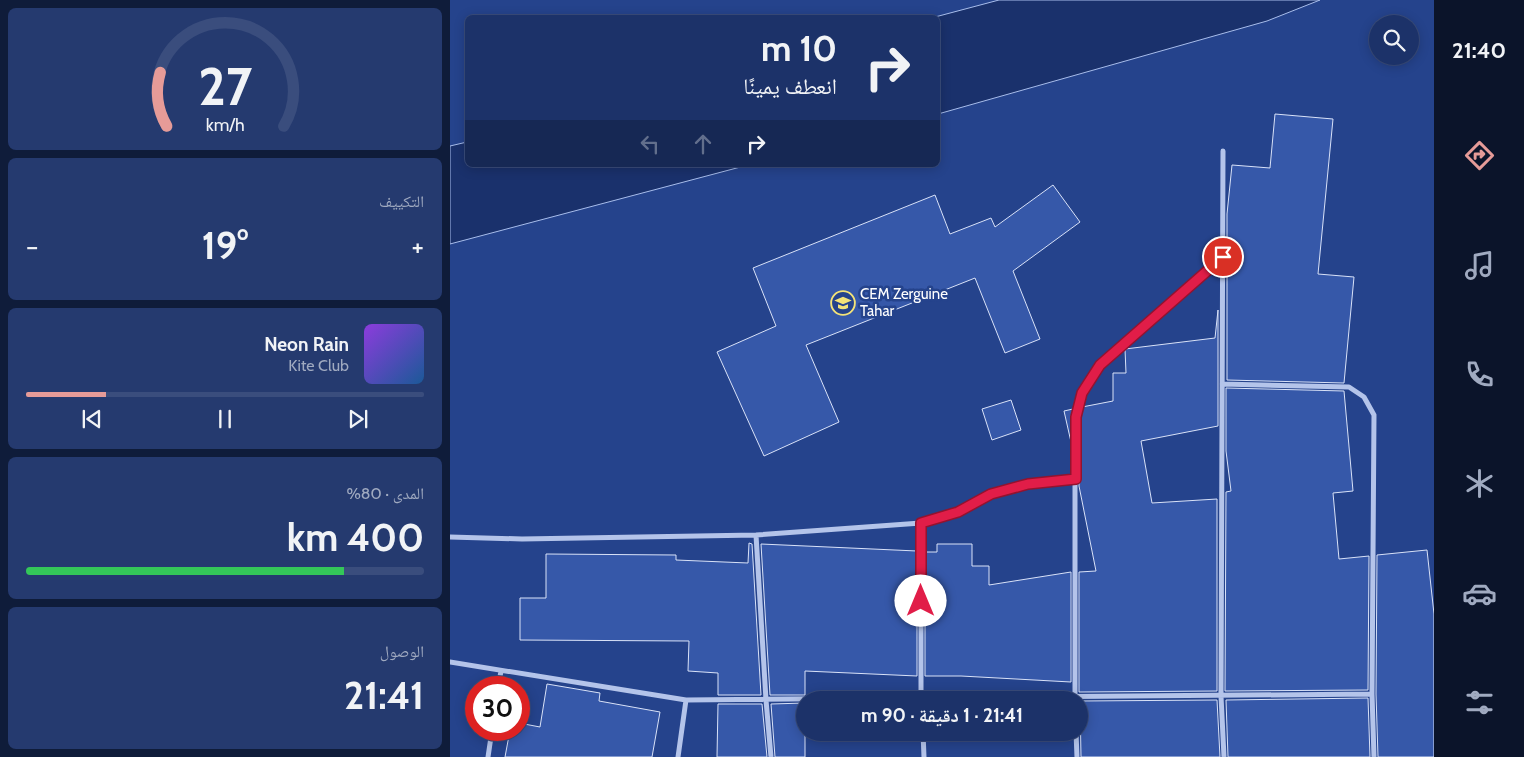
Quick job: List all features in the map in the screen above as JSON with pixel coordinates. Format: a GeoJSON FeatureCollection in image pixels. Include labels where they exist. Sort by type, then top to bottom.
{"type":"FeatureCollection","features":[{"type":"Feature","properties":{"kind":"street"},"geometry":{"type":"LineString","coordinates":[[1223,151],[1221,696],[1224,757]]}},
{"type":"Feature","properties":{"kind":"street"},"geometry":{"type":"LineString","coordinates":[[1075,691],[1076,417],[1082,393],[1100,365],[1223,257]]}},
{"type":"Feature","properties":{"kind":"street"},"geometry":{"type":"LineString","coordinates":[[1222,384],[1349,387],[1364,397],[1374,415],[1372,694],[1374,757]]}},
{"type":"Feature","properties":{"kind":"street"},"geometry":{"type":"LineString","coordinates":[[450,537],[522,539],[756,535],[921,523],[958,512],[991,494],[1028,484],[1076,479]]}},
{"type":"Feature","properties":{"kind":"street"},"geometry":{"type":"LineString","coordinates":[[921,523],[921,691]]}},
{"type":"Feature","properties":{"kind":"street"},"geometry":{"type":"LineString","coordinates":[[756,535],[771,757]]}},
{"type":"Feature","properties":{"kind":"street"},"geometry":{"type":"LineString","coordinates":[[450,662],[686,700],[796,700]]}},
{"type":"Feature","properties":{"kind":"street"},"geometry":{"type":"LineString","coordinates":[[499,676],[500,671]]}},
{"type":"Feature","properties":{"kind":"street"},"geometry":{"type":"LineString","coordinates":[[1088,699],[1372,694]]}},
{"type":"Feature","properties":{"kind":"street"},"geometry":{"type":"LineString","coordinates":[[678,757],[686,700]]}},
{"type":"Feature","properties":{"kind":"street"},"geometry":{"type":"LineString","coordinates":[[488,757],[490,741]]}},
{"type":"Feature","properties":{"kind":"street"},"geometry":{"type":"LineString","coordinates":[[923,741],[924,757]]}},
{"type":"Feature","properties":{"kind":"street"},"geometry":{"type":"LineString","coordinates":[[1076,741],[1077,757]]}},
{"type":"Feature","properties":{"kind":"water"},"geometry":{"type":"Polygon","coordinates":[[[999,0],[1320,0],[1267,21],[940,113],[940,16],[999,0]]]}},
{"type":"Feature","properties":{"kind":"water"},"geometry":{"type":"Polygon","coordinates":[[[465,142],[465,167],[740,167],[450,244],[450,146],[465,142]]]}},
{"type":"Feature","properties":{"kind":"building"},"geometry":{"type":"Polygon","coordinates":[[[1275,114],[1333,119],[1318,274],[1354,277],[1344,383],[1227,380],[1227,214],[1232,165],[1270,168],[1275,114]]]}},
{"type":"Feature","properties":{"kind":"building"},"geometry":{"type":"Polygon","coordinates":[[[1053,185],[1080,222],[1013,271],[1040,339],[1005,353],[975,278],[806,345],[839,422],[764,456],[717,352],[776,326],[753,268],[935,195],[950,234],[991,218],[995,227],[1053,185]]]}},
{"type":"Feature","properties":{"kind":"building"},"geometry":{"type":"Polygon","coordinates":[[[1218,310],[1218,426],[1141,441],[1152,503],[1217,499],[1217,691],[1079,691],[1079,572],[1096,571],[1079,486],[1079,418],[1082,407],[1113,401],[1113,373],[1126,373],[1125,349],[1215,338],[1218,310]]]}},
{"type":"Feature","properties":{"kind":"building"},"geometry":{"type":"Polygon","coordinates":[[[1226,388],[1344,391],[1353,491],[1333,493],[1339,559],[1369,556],[1368,690],[1225,691],[1226,492],[1231,491],[1226,451],[1226,388]]]}},
{"type":"Feature","properties":{"kind":"building"},"geometry":{"type":"Polygon","coordinates":[[[1011,400],[1021,430],[992,440],[982,409],[1011,400]]]}},
{"type":"Feature","properties":{"kind":"building"},"geometry":{"type":"Polygon","coordinates":[[[1073,409],[1071,417],[1071,442],[1064,411],[1073,409]]]}},
{"type":"Feature","properties":{"kind":"building"},"geometry":{"type":"Polygon","coordinates":[[[749,543],[752,544],[761,695],[718,695],[718,673],[688,671],[689,641],[520,640],[520,598],[546,598],[546,554],[676,555],[676,560],[748,563],[749,543]]]}},
{"type":"Feature","properties":{"kind":"building"},"geometry":{"type":"Polygon","coordinates":[[[761,544],[917,551],[917,676],[805,671],[805,691],[796,691],[796,695],[770,695],[761,544]]]}},
{"type":"Feature","properties":{"kind":"building"},"geometry":{"type":"Polygon","coordinates":[[[937,544],[972,544],[972,566],[989,566],[989,585],[1071,572],[1071,682],[925,676],[925,552],[937,552],[937,544]]]}},
{"type":"Feature","properties":{"kind":"building"},"geometry":{"type":"Polygon","coordinates":[[[1427,550],[1434,614],[1434,757],[1378,757],[1376,694],[1377,555],[1427,550]]]}},
{"type":"Feature","properties":{"kind":"building"},"geometry":{"type":"Polygon","coordinates":[[[547,684],[600,693],[599,701],[660,712],[652,757],[505,757],[508,741],[530,741],[530,725],[540,727],[547,684]]]}},
{"type":"Feature","properties":{"kind":"building"},"geometry":{"type":"Polygon","coordinates":[[[1368,698],[1370,757],[1228,757],[1226,700],[1368,698]]]}},
{"type":"Feature","properties":{"kind":"building"},"geometry":{"type":"Polygon","coordinates":[[[1217,700],[1220,757],[1081,757],[1081,741],[1088,741],[1088,701],[1217,700]]]}},
{"type":"Feature","properties":{"kind":"building"},"geometry":{"type":"Polygon","coordinates":[[[796,703],[796,741],[805,741],[805,757],[775,757],[771,704],[796,703]]]}},
{"type":"Feature","properties":{"kind":"building"},"geometry":{"type":"Polygon","coordinates":[[[718,704],[762,704],[767,757],[717,757],[718,704]]]}},
{"type":"Feature","properties":{"kind":"place","name":"CEM Zerguine Tahar"},"geometry":{"type":"Point","coordinates":[843,303]}},
{"type":"Feature","properties":{"kind":"route"},"geometry":{"type":"LineString","coordinates":[[921,601],[921,523],[958,512],[991,494],[1028,484],[1076,479],[1076,417],[1082,393],[1100,365],[1223,257]]}}]}
